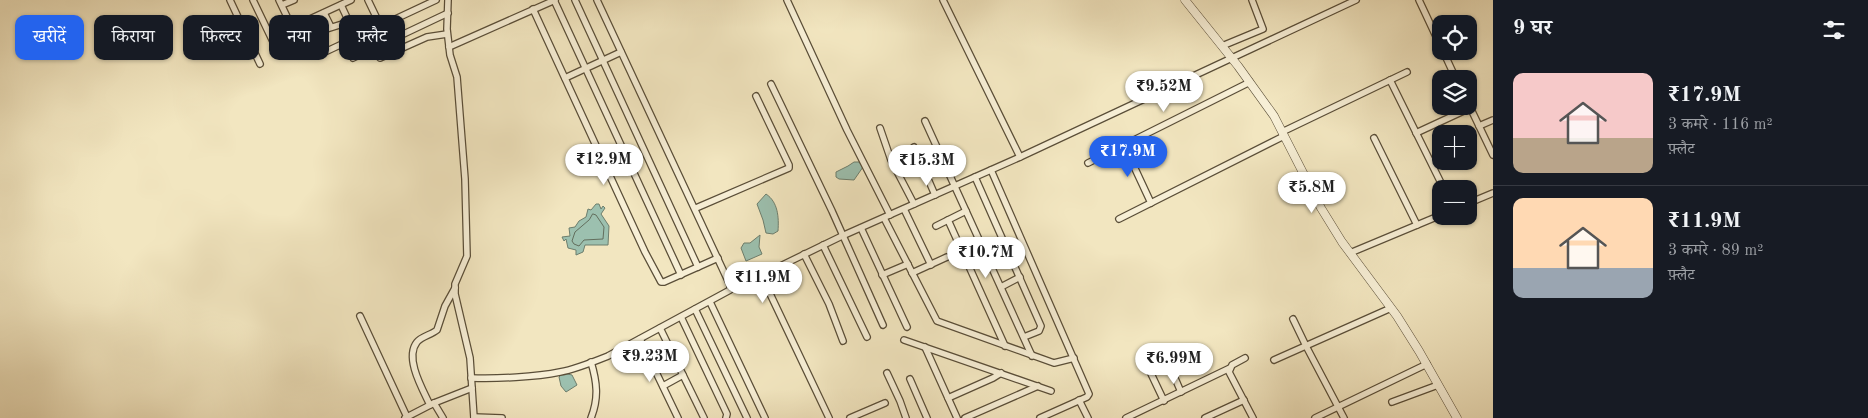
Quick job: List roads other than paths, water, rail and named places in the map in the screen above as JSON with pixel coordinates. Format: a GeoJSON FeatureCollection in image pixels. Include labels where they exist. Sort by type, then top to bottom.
{"type":"FeatureCollection","features":[{"type":"Feature","properties":{"kind":"street"},"geometry":{"type":"LineString","coordinates":[[230,0],[260,64]]}},
{"type":"Feature","properties":{"kind":"street"},"geometry":{"type":"LineString","coordinates":[[253,0],[269,33]]}},
{"type":"Feature","properties":{"kind":"street"},"geometry":{"type":"LineString","coordinates":[[286,15],[280,3],[294,0]]}},
{"type":"Feature","properties":{"kind":"street"},"geometry":{"type":"LineString","coordinates":[[319,15],[351,0]]}},
{"type":"Feature","properties":{"kind":"street"},"geometry":{"type":"LineString","coordinates":[[368,0],[376,15]]}},
{"type":"Feature","properties":{"kind":"street"},"geometry":{"type":"LineString","coordinates":[[404,15],[436,0]]}},
{"type":"Feature","properties":{"kind":"street"},"geometry":{"type":"LineString","coordinates":[[442,418],[432,404],[414,370],[414,348],[417,342],[437,330],[445,306],[455,288],[467,256],[465,179],[457,78],[447,34],[448,0]]}},
{"type":"Feature","properties":{"kind":"street"},"geometry":{"type":"LineString","coordinates":[[449,47],[554,0],[681,275]]}},
{"type":"Feature","properties":{"kind":"street"},"geometry":{"type":"LineString","coordinates":[[575,0],[698,267]]}},
{"type":"Feature","properties":{"kind":"street"},"geometry":{"type":"LineString","coordinates":[[597,0],[696,208],[731,287]]}},
{"type":"Feature","properties":{"kind":"street"},"geometry":{"type":"LineString","coordinates":[[787,0],[912,273],[937,321],[1054,363],[1074,358]]}},
{"type":"Feature","properties":{"kind":"street"},"geometry":{"type":"LineString","coordinates":[[943,0],[1020,157]]}},
{"type":"Feature","properties":{"kind":"street"},"geometry":{"type":"LineString","coordinates":[[1185,0],[1250,82],[1274,116],[1321,208],[1350,253],[1391,308],[1427,364],[1457,418]]}},
{"type":"Feature","properties":{"kind":"street"},"geometry":{"type":"LineString","coordinates":[[1222,46],[1263,29],[1252,0]]}},
{"type":"Feature","properties":{"kind":"street"},"geometry":{"type":"LineString","coordinates":[[471,378],[485,379],[554,373],[608,356],[728,292],[731,287],[764,274],[842,236],[992,170],[1356,0]]}},
{"type":"Feature","properties":{"kind":"street"},"geometry":{"type":"LineString","coordinates":[[1419,0],[1432,28]]}},
{"type":"Feature","properties":{"kind":"street"},"geometry":{"type":"LineString","coordinates":[[341,5],[346,15]]}},
{"type":"Feature","properties":{"kind":"street"},"geometry":{"type":"LineString","coordinates":[[533,9],[659,279],[664,282],[718,258]]}},
{"type":"Feature","properties":{"kind":"street"},"geometry":{"type":"LineString","coordinates":[[324,13],[331,27],[339,25]]}},
{"type":"Feature","properties":{"kind":"street"},"geometry":{"type":"LineString","coordinates":[[405,33],[448,13]]}},
{"type":"Feature","properties":{"kind":"street"},"geometry":{"type":"LineString","coordinates":[[405,47],[427,37],[447,34]]}},
{"type":"Feature","properties":{"kind":"street"},"geometry":{"type":"LineString","coordinates":[[565,78],[621,52]]}},
{"type":"Feature","properties":{"kind":"street"},"geometry":{"type":"LineString","coordinates":[[1119,218],[1407,72]]}},
{"type":"Feature","properties":{"kind":"street"},"geometry":{"type":"LineString","coordinates":[[1390,80],[1440,180]]}},
{"type":"Feature","properties":{"kind":"street"},"geometry":{"type":"LineString","coordinates":[[1088,163],[1250,82]]}},
{"type":"Feature","properties":{"kind":"street"},"geometry":{"type":"LineString","coordinates":[[771,84],[832,211],[883,326]]}},
{"type":"Feature","properties":{"kind":"street"},"geometry":{"type":"LineString","coordinates":[[696,208],[789,168],[756,96]]}},
{"type":"Feature","properties":{"kind":"street"},"geometry":{"type":"LineString","coordinates":[[1416,133],[1452,115]]}},
{"type":"Feature","properties":{"kind":"street"},"geometry":{"type":"LineString","coordinates":[[1474,115],[1493,155]]}},
{"type":"Feature","properties":{"kind":"street"},"geometry":{"type":"LineString","coordinates":[[1479,126],[1493,120]]}},
{"type":"Feature","properties":{"kind":"street"},"geometry":{"type":"LineString","coordinates":[[925,121],[1032,356]]}},
{"type":"Feature","properties":{"kind":"street"},"geometry":{"type":"LineString","coordinates":[[880,128],[891,160],[914,204]]}},
{"type":"Feature","properties":{"kind":"street"},"geometry":{"type":"LineString","coordinates":[[1374,138],[1417,225]]}},
{"type":"Feature","properties":{"kind":"street"},"geometry":{"type":"LineString","coordinates":[[1124,145],[1151,203]]}},
{"type":"Feature","properties":{"kind":"street"},"geometry":{"type":"LineString","coordinates":[[914,147],[935,195]]}},
{"type":"Feature","properties":{"kind":"street"},"geometry":{"type":"LineString","coordinates":[[992,170],[1089,394],[1087,397],[1040,418]]}},
{"type":"Feature","properties":{"kind":"street"},"geometry":{"type":"LineString","coordinates":[[975,177],[1042,329],[1024,337]]}},
{"type":"Feature","properties":{"kind":"street"},"geometry":{"type":"LineString","coordinates":[[1477,199],[1493,192]]}},
{"type":"Feature","properties":{"kind":"street"},"geometry":{"type":"LineString","coordinates":[[904,209],[931,264]]}},
{"type":"Feature","properties":{"kind":"street"},"geometry":{"type":"LineString","coordinates":[[936,226],[966,211]]}},
{"type":"Feature","properties":{"kind":"street"},"geometry":{"type":"LineString","coordinates":[[1350,253],[1432,218]]}},
{"type":"Feature","properties":{"kind":"street"},"geometry":{"type":"LineString","coordinates":[[948,220],[1005,346]]}},
{"type":"Feature","properties":{"kind":"street"},"geometry":{"type":"LineString","coordinates":[[861,228],[907,327]]}},
{"type":"Feature","properties":{"kind":"street"},"geometry":{"type":"LineString","coordinates":[[824,245],[867,337]]}},
{"type":"Feature","properties":{"kind":"street"},"geometry":{"type":"LineString","coordinates":[[804,254],[829,304],[843,341]]}},
{"type":"Feature","properties":{"kind":"street"},"geometry":{"type":"LineString","coordinates":[[912,273],[947,257]]}},
{"type":"Feature","properties":{"kind":"street"},"geometry":{"type":"LineString","coordinates":[[882,275],[908,264]]}},
{"type":"Feature","properties":{"kind":"street"},"geometry":{"type":"LineString","coordinates":[[764,274],[763,279],[829,418]]}},
{"type":"Feature","properties":{"kind":"street"},"geometry":{"type":"LineString","coordinates":[[1001,287],[1020,277]]}},
{"type":"Feature","properties":{"kind":"street"},"geometry":{"type":"LineString","coordinates":[[455,288],[470,358],[474,418],[502,418]]}},
{"type":"Feature","properties":{"kind":"street"},"geometry":{"type":"LineString","coordinates":[[710,302],[765,418]]}},
{"type":"Feature","properties":{"kind":"street"},"geometry":{"type":"LineString","coordinates":[[1274,360],[1391,308]]}},
{"type":"Feature","properties":{"kind":"street"},"geometry":{"type":"LineString","coordinates":[[696,309],[747,418]]}},
{"type":"Feature","properties":{"kind":"street"},"geometry":{"type":"LineString","coordinates":[[360,316],[406,417],[472,388]]}},
{"type":"Feature","properties":{"kind":"street"},"geometry":{"type":"LineString","coordinates":[[681,317],[728,414],[726,418]]}},
{"type":"Feature","properties":{"kind":"street"},"geometry":{"type":"LineString","coordinates":[[1293,319],[1344,418]]}},
{"type":"Feature","properties":{"kind":"street"},"geometry":{"type":"LineString","coordinates":[[660,328],[704,418]]}},
{"type":"Feature","properties":{"kind":"street"},"geometry":{"type":"LineString","coordinates":[[640,339],[678,418]]}},
{"type":"Feature","properties":{"kind":"street"},"geometry":{"type":"LineString","coordinates":[[904,340],[1051,391]]}},
{"type":"Feature","properties":{"kind":"street"},"geometry":{"type":"LineString","coordinates":[[925,347],[957,418]]}},
{"type":"Feature","properties":{"kind":"street"},"geometry":{"type":"LineString","coordinates":[[1164,353],[1181,392]]}},
{"type":"Feature","properties":{"kind":"street"},"geometry":{"type":"LineString","coordinates":[[1126,418],[1230,368],[1245,358]]}},
{"type":"Feature","properties":{"kind":"street"},"geometry":{"type":"LineString","coordinates":[[1145,361],[1164,401]]}},
{"type":"Feature","properties":{"kind":"street"},"geometry":{"type":"LineString","coordinates":[[591,418],[597,393],[592,362]]}},
{"type":"Feature","properties":{"kind":"street"},"geometry":{"type":"LineString","coordinates":[[1314,418],[1427,364]]}},
{"type":"Feature","properties":{"kind":"street"},"geometry":{"type":"LineString","coordinates":[[1230,368],[1230,376],[1252,418]]}},
{"type":"Feature","properties":{"kind":"street"},"geometry":{"type":"LineString","coordinates":[[887,373],[906,418]]}},
{"type":"Feature","properties":{"kind":"street"},"geometry":{"type":"LineString","coordinates":[[948,398],[1001,373]]}},
{"type":"Feature","properties":{"kind":"street"},"geometry":{"type":"LineString","coordinates":[[663,386],[683,375]]}},
{"type":"Feature","properties":{"kind":"street"},"geometry":{"type":"LineString","coordinates":[[910,379],[927,418]]}},
{"type":"Feature","properties":{"kind":"street"},"geometry":{"type":"LineString","coordinates":[[1392,402],[1438,385]]}},
{"type":"Feature","properties":{"kind":"street"},"geometry":{"type":"LineString","coordinates":[[965,418],[1038,386]]}},
{"type":"Feature","properties":{"kind":"street"},"geometry":{"type":"LineString","coordinates":[[1079,400],[1088,418]]}},
{"type":"Feature","properties":{"kind":"street"},"geometry":{"type":"LineString","coordinates":[[1205,418],[1244,400]]}},
{"type":"Feature","properties":{"kind":"street"},"geometry":{"type":"LineString","coordinates":[[850,418],[884,403]]}},
{"type":"Feature","properties":{"kind":"water"},"geometry":{"type":"Polygon","coordinates":[[[854,162],[859,162],[863,167],[854,180],[836,177],[836,172],[854,162]]]}},
{"type":"Feature","properties":{"kind":"water"},"geometry":{"type":"Polygon","coordinates":[[[766,194],[773,201],[778,215],[778,231],[773,234],[766,233],[757,204],[766,194]]]}},
{"type":"Feature","properties":{"kind":"water"},"geometry":{"type":"Polygon","coordinates":[[[596,204],[599,204],[601,209],[603,206],[605,208],[601,214],[609,226],[608,245],[585,245],[583,252],[576,255],[576,250],[568,248],[566,239],[564,241],[562,237],[570,236],[569,228],[575,227],[579,221],[586,217],[588,209],[591,210],[596,204]]]}},
{"type":"Feature","properties":{"kind":"water"},"geometry":{"type":"Polygon","coordinates":[[[760,235],[759,247],[762,254],[746,261],[741,248],[744,243],[750,243],[760,235]]]}},
{"type":"Feature","properties":{"kind":"water"},"geometry":{"type":"Polygon","coordinates":[[[563,373],[572,375],[577,385],[566,392],[561,386],[559,377],[563,373]]]}}]}
